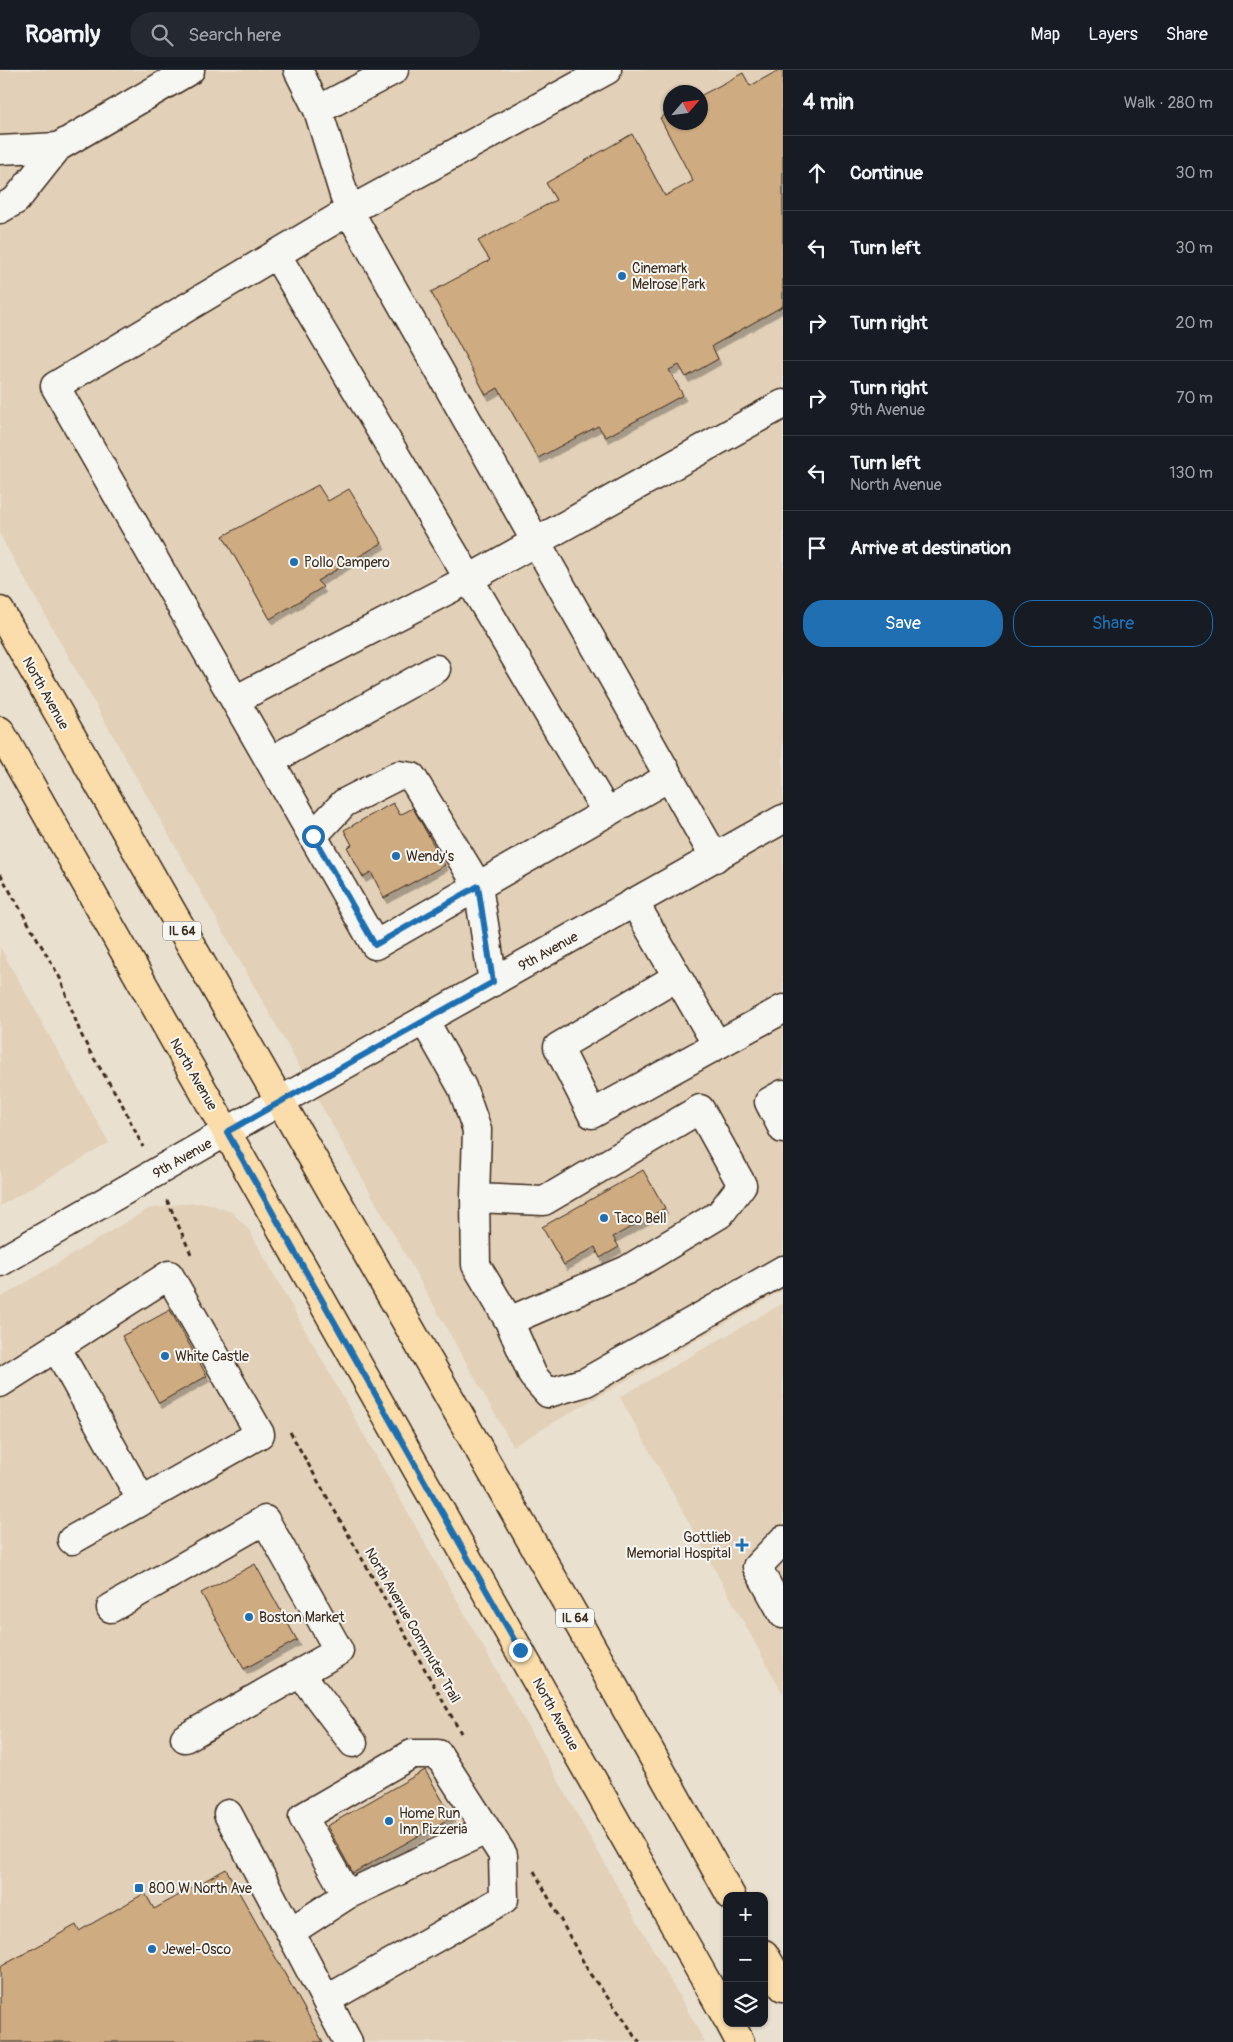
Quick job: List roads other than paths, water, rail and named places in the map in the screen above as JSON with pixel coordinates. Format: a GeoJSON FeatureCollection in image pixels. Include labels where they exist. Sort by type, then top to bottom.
{"type":"FeatureCollection","features":[{"type":"Feature","properties":{"kind":"main road","name":"North Avenue"},"geometry":{"type":"LineString","coordinates":[[0,611],[576,1619],[730,1892]]}},
{"type":"Feature","properties":{"kind":"main road","name":"North Avenue"},"geometry":{"type":"LineString","coordinates":[[0,731],[723,2011]]}},
{"type":"Feature","properties":{"kind":"main road"},"geometry":{"type":"LineString","coordinates":[[768,1961],[783,1988]]}},
{"type":"Feature","properties":{"kind":"main road"},"geometry":{"type":"LineString","coordinates":[[732,2027],[740,2042]]}},
{"type":"Feature","properties":{"kind":"street"},"geometry":{"type":"LineString","coordinates":[[0,209],[16,200],[58,147],[190,70]]}},
{"type":"Feature","properties":{"kind":"street"},"geometry":{"type":"LineString","coordinates":[[298,70],[318,110],[349,211],[715,858]]}},
{"type":"Feature","properties":{"kind":"street"},"geometry":{"type":"LineString","coordinates":[[318,110],[394,70]]}},
{"type":"Feature","properties":{"kind":"street"},"geometry":{"type":"LineString","coordinates":[[607,70],[349,211],[55,386],[375,945],[669,777]]}},
{"type":"Feature","properties":{"kind":"street"},"geometry":{"type":"LineString","coordinates":[[0,150],[58,147]]}},
{"type":"Feature","properties":{"kind":"street"},"geometry":{"type":"LineString","coordinates":[[276,254],[608,813]]}},
{"type":"Feature","properties":{"kind":"street"},"geometry":{"type":"LineString","coordinates":[[235,700],[469,579],[783,404]]}},
{"type":"Feature","properties":{"kind":"street"},"geometry":{"type":"LineString","coordinates":[[270,761],[436,669]]}},
{"type":"Feature","properties":{"kind":"street"},"geometry":{"type":"LineString","coordinates":[[313,836],[344,803],[399,775],[412,777],[478,886],[493,982]]}},
{"type":"Feature","properties":{"kind":"street","name":"9th Avenue"},"geometry":{"type":"LineString","coordinates":[[0,1262],[280,1101],[783,819]]}},
{"type":"Feature","properties":{"kind":"street"},"geometry":{"type":"LineString","coordinates":[[634,902],[717,1045]]}},
{"type":"Feature","properties":{"kind":"street"},"geometry":{"type":"LineString","coordinates":[[677,977],[558,1047],[592,1114],[783,1009]]}},
{"type":"Feature","properties":{"kind":"street"},"geometry":{"type":"LineString","coordinates":[[424,1020],[462,1087],[476,1130],[476,1265],[509,1321],[533,1376],[548,1392],[586,1382],[783,1270]]}},
{"type":"Feature","properties":{"kind":"street"},"geometry":{"type":"LineString","coordinates":[[783,1094],[769,1102],[783,1129]]}},
{"type":"Feature","properties":{"kind":"street"},"geometry":{"type":"LineString","coordinates":[[475,1198],[544,1201],[700,1109],[742,1185],[720,1214],[627,1270],[509,1321]]}},
{"type":"Feature","properties":{"kind":"street"},"geometry":{"type":"LineString","coordinates":[[0,1383],[169,1275],[260,1434],[72,1540]]}},
{"type":"Feature","properties":{"kind":"street"},"geometry":{"type":"LineString","coordinates":[[56,1347],[142,1501]]}},
{"type":"Feature","properties":{"kind":"street"},"geometry":{"type":"LineString","coordinates":[[111,1608],[264,1520],[339,1651],[185,1738]]}},
{"type":"Feature","properties":{"kind":"street"},"geometry":{"type":"LineString","coordinates":[[783,1540],[757,1566],[783,1614]]}},
{"type":"Feature","properties":{"kind":"street"},"geometry":{"type":"LineString","coordinates":[[300,1673],[353,1743]]}},
{"type":"Feature","properties":{"kind":"street"},"geometry":{"type":"LineString","coordinates":[[326,2000],[504,1899],[502,1855],[438,1754],[412,1754],[302,1817],[347,1895]]}},
{"type":"Feature","properties":{"kind":"street"},"geometry":{"type":"LineString","coordinates":[[228,1814],[348,2042]]}},
{"type":"Feature","properties":{"kind":"street"},"geometry":{"type":"LineString","coordinates":[[290,1932],[347,1895],[486,1830]]}},
{"type":"Feature","properties":{"kind":"place","name":"Cinemark Melrose Park"},"geometry":{"type":"Point","coordinates":[622,276]}},
{"type":"Feature","properties":{"kind":"place","name":"Pollo Campero"},"geometry":{"type":"Point","coordinates":[294,562]}},
{"type":"Feature","properties":{"kind":"place","name":"Wendy's"},"geometry":{"type":"Point","coordinates":[396,856]}},
{"type":"Feature","properties":{"kind":"place","name":"Taco Bell"},"geometry":{"type":"Point","coordinates":[604,1218]}},
{"type":"Feature","properties":{"kind":"place","name":"White Castle"},"geometry":{"type":"Point","coordinates":[165,1356]}},
{"type":"Feature","properties":{"kind":"place","name":"Gottlieb Memorial Hospital"},"geometry":{"type":"Point","coordinates":[742,1545]}},
{"type":"Feature","properties":{"kind":"place","name":"Boston Market"},"geometry":{"type":"Point","coordinates":[249,1617]}},
{"type":"Feature","properties":{"kind":"place","name":"Home Run Inn Pizzeria"},"geometry":{"type":"Point","coordinates":[389,1821]}},
{"type":"Feature","properties":{"kind":"place","name":"800 W North Ave"},"geometry":{"type":"Point","coordinates":[139,1888]}},
{"type":"Feature","properties":{"kind":"place","name":"Jewel-Osco"},"geometry":{"type":"Point","coordinates":[152,1949]}}]}
